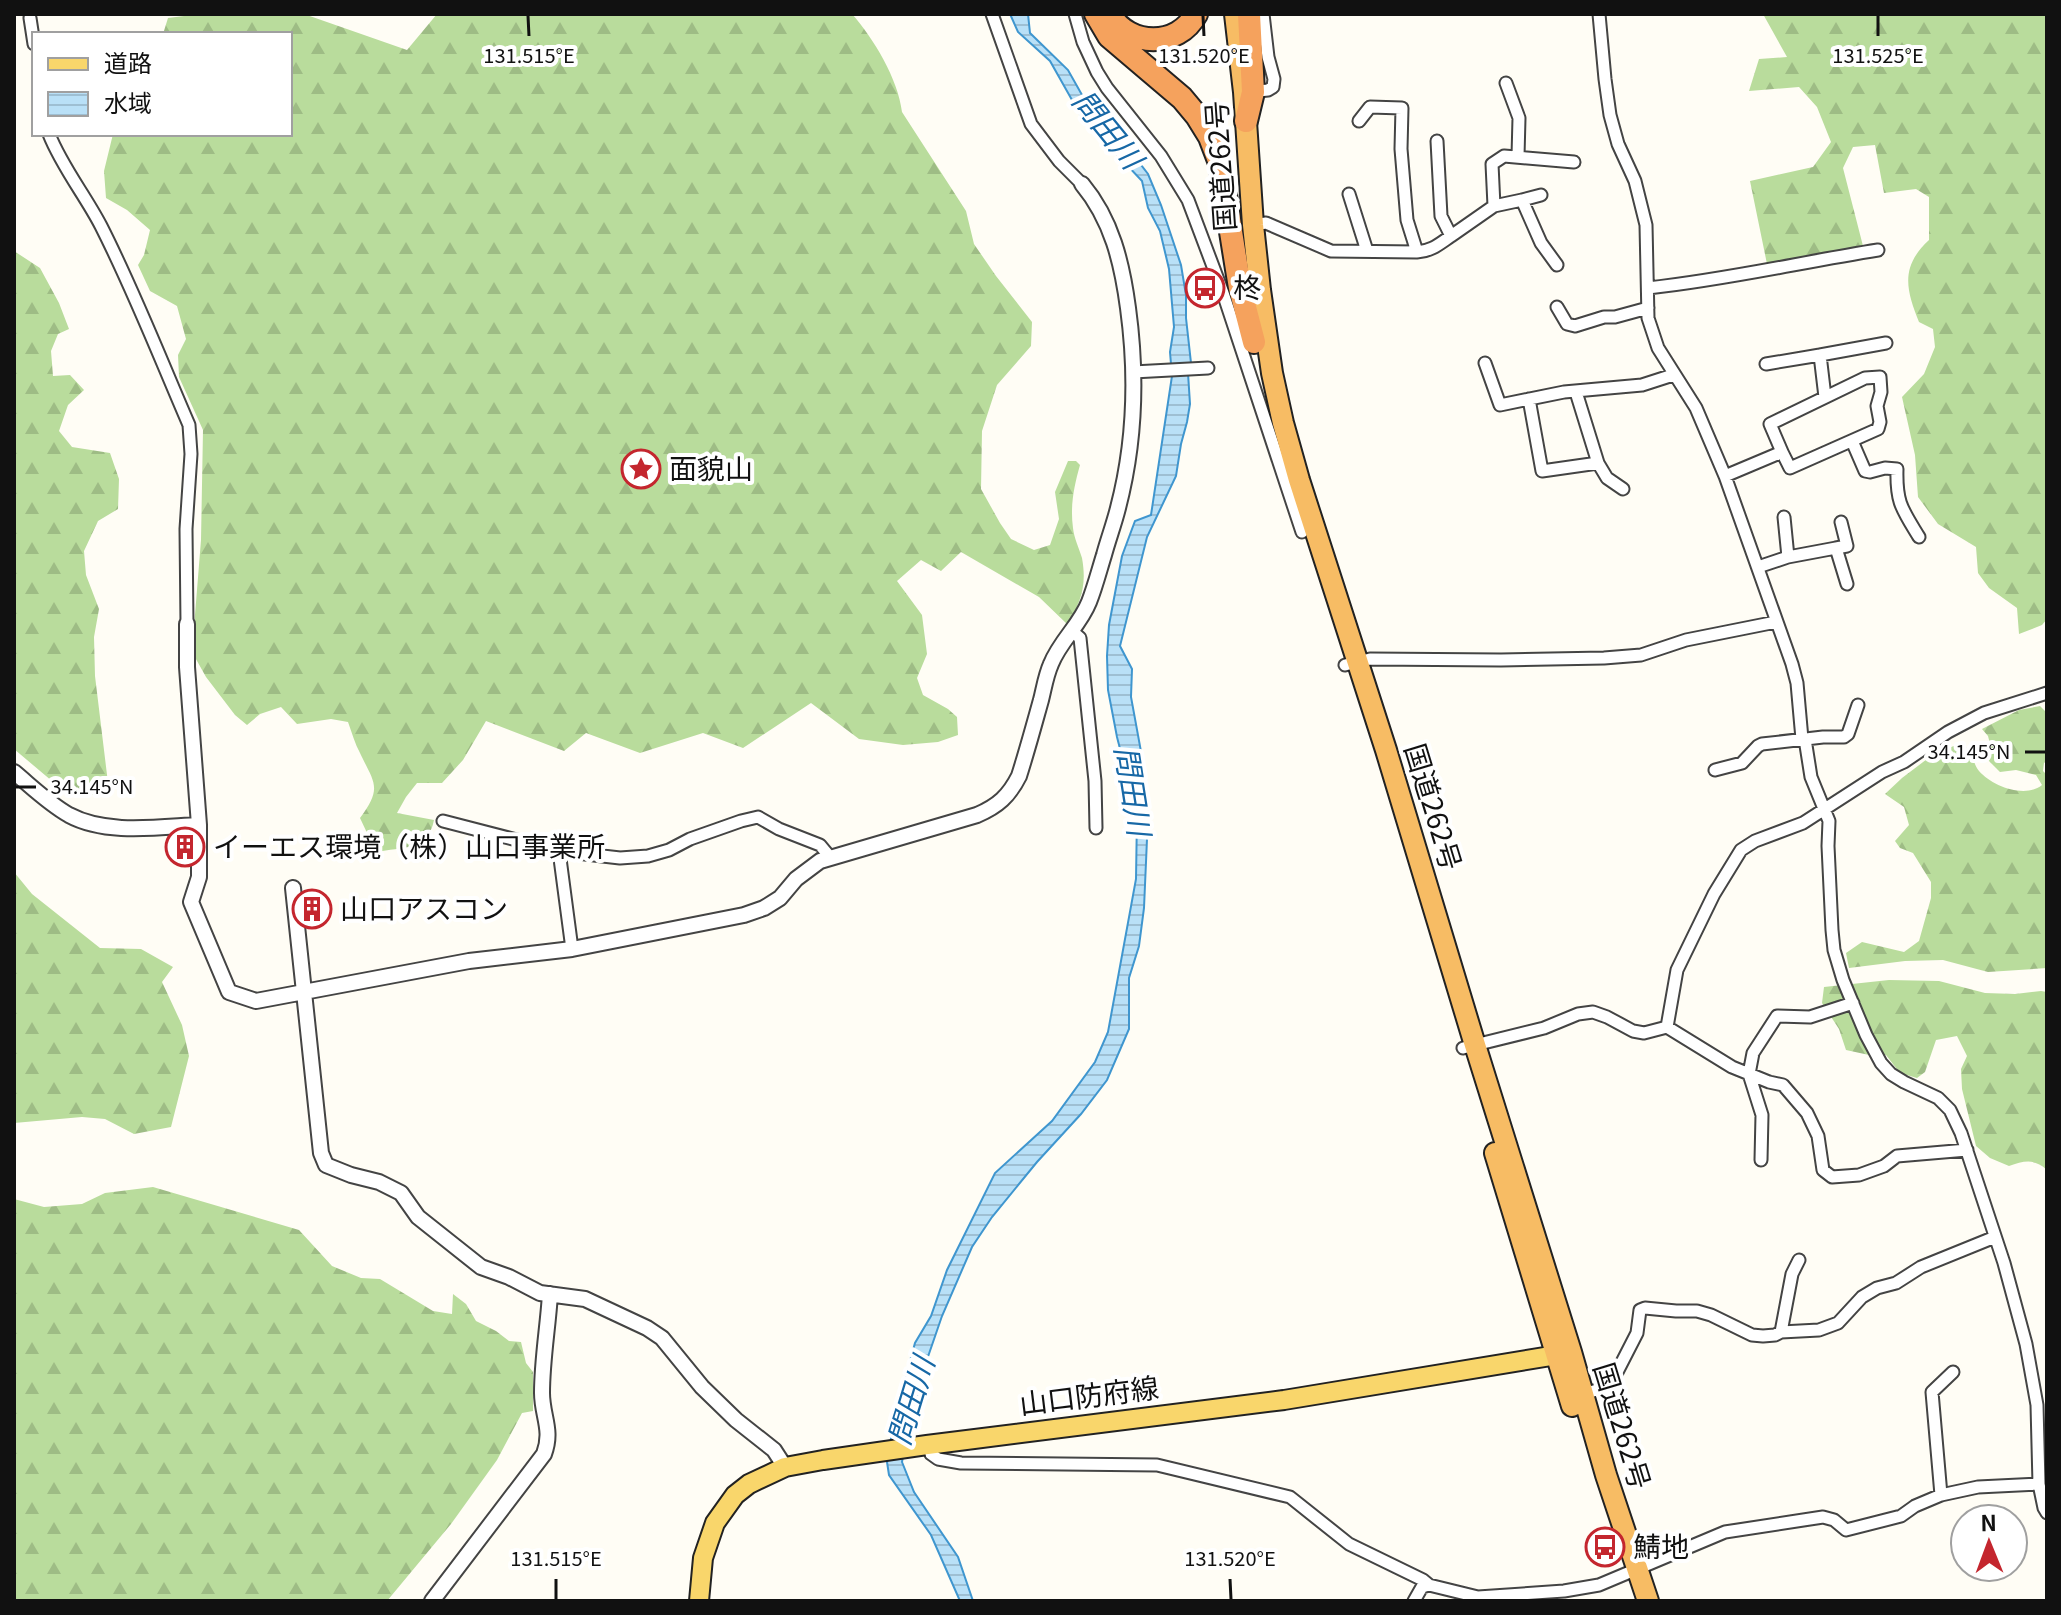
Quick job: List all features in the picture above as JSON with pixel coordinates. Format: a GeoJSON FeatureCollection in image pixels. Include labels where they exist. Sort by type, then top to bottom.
{"type":"FeatureCollection","features":[{"type":"Feature","properties":{"kind":"highway"},"geometry":{"type":"LineString","coordinates":[[1096,14],[1109,36],[1182,98],[1210,137],[1220,163],[1240,288],[1254,342]]}},
{"type":"Feature","properties":{"kind":"highway"},"geometry":{"type":"LineString","coordinates":[[1109,14],[1128,34],[1157,40],[1176,35],[1192,22],[1196,14]]}},
{"type":"Feature","properties":{"kind":"highway","name":"国道262号"},"geometry":{"type":"LineString","coordinates":[[1222,14],[1254,342],[1275,441],[1302,532],[1352,663]]}},
{"type":"Feature","properties":{"kind":"highway","name":"国道262号"},"geometry":{"type":"LineString","coordinates":[[1235,14],[1248,92]]}},
{"type":"Feature","properties":{"kind":"highway"},"geometry":{"type":"LineString","coordinates":[[1246,121],[1249,14]]}},
{"type":"Feature","properties":{"kind":"highway","name":"国道262号"},"geometry":{"type":"LineString","coordinates":[[1246,121],[1253,225],[1266,337],[1283,423],[1352,663],[1564,1354],[1632,1571],[1648,1601]]}},
{"type":"Feature","properties":{"kind":"highway","name":"国道262号"},"geometry":{"type":"LineString","coordinates":[[1564,1354],[1582,1394],[1606,1475],[1632,1571],[1634,1601]]}},
{"type":"Feature","properties":{"kind":"main road","name":"山口防府線"},"geometry":{"type":"LineString","coordinates":[[699,1601],[703,1558],[715,1523],[735,1495],[765,1475],[785,1467],[930,1445],[1284,1400],[1564,1354]]}},
{"type":"Feature","properties":{"kind":"street"},"geometry":{"type":"LineString","coordinates":[[50,136],[120,264],[189,425],[187,667],[199,825],[199,877],[191,902],[229,992],[256,1001],[469,961],[572,949],[729,918],[764,908],[780,898],[809,867],[830,857],[977,815],[1000,803],[1010,793],[1019,776],[1050,665],[1073,632],[1089,601],[1118,508],[1130,437],[1136,372],[1121,263],[1104,216],[1093,197],[1059,161],[1031,124],[992,14]]}},
{"type":"Feature","properties":{"kind":"street"},"geometry":{"type":"LineString","coordinates":[[1075,14],[1083,42],[1097,72],[1167,164],[1188,200],[1223,293],[1302,532]]}},
{"type":"Feature","properties":{"kind":"street"},"geometry":{"type":"LineString","coordinates":[[1248,92],[1273,87],[1263,14]]}},
{"type":"Feature","properties":{"kind":"street"},"geometry":{"type":"LineString","coordinates":[[1599,14],[1610,115],[1618,144],[1635,181],[1646,225],[1648,318],[1658,348],[1696,408],[1725,476],[1797,683],[1811,777],[1829,821],[1834,950],[1866,1035],[1881,1063],[1891,1074],[1938,1098],[1950,1110],[1967,1150],[2004,1263],[2026,1344],[2037,1405],[2039,1484],[2047,1513]]}},
{"type":"Feature","properties":{"kind":"street"},"geometry":{"type":"LineString","coordinates":[[30,18],[32,32]]}},
{"type":"Feature","properties":{"kind":"street"},"geometry":{"type":"LineString","coordinates":[[1506,83],[1519,118],[1518,156]]}},
{"type":"Feature","properties":{"kind":"street"},"geometry":{"type":"LineString","coordinates":[[1359,121],[1370,107],[1402,108],[1401,149],[1407,220],[1417,252]]}},
{"type":"Feature","properties":{"kind":"street"},"geometry":{"type":"LineString","coordinates":[[1437,141],[1441,216],[1451,236]]}},
{"type":"Feature","properties":{"kind":"street"},"geometry":{"type":"LineString","coordinates":[[1494,206],[1492,164],[1504,156],[1574,162]]}},
{"type":"Feature","properties":{"kind":"street"},"geometry":{"type":"LineString","coordinates":[[1349,194],[1367,251]]}},
{"type":"Feature","properties":{"kind":"street"},"geometry":{"type":"LineString","coordinates":[[1253,225],[1266,223],[1331,251],[1427,251],[1494,206],[1541,195]]}},
{"type":"Feature","properties":{"kind":"street"},"geometry":{"type":"LineString","coordinates":[[1522,200],[1541,243],[1557,265]]}},
{"type":"Feature","properties":{"kind":"street"},"geometry":{"type":"LineString","coordinates":[[1648,288],[1878,250]]}},
{"type":"Feature","properties":{"kind":"street"},"geometry":{"type":"LineString","coordinates":[[1557,307],[1567,324],[1575,326],[1648,308]]}},
{"type":"Feature","properties":{"kind":"street"},"geometry":{"type":"LineString","coordinates":[[1766,364],[1886,343]]}},
{"type":"Feature","properties":{"kind":"street"},"geometry":{"type":"LineString","coordinates":[[1820,355],[1825,397]]}},
{"type":"Feature","properties":{"kind":"street"},"geometry":{"type":"LineString","coordinates":[[1485,363],[1500,405],[1642,385],[1673,375]]}},
{"type":"Feature","properties":{"kind":"street"},"geometry":{"type":"LineString","coordinates":[[1136,372],[1206,368]]}},
{"type":"Feature","properties":{"kind":"street"},"geometry":{"type":"LineString","coordinates":[[1880,377],[1878,429],[1790,468],[1770,424],[1825,397],[1865,378],[1880,377]]}},
{"type":"Feature","properties":{"kind":"street"},"geometry":{"type":"LineString","coordinates":[[1576,392],[1598,463],[1607,478],[1623,489]]}},
{"type":"Feature","properties":{"kind":"street"},"geometry":{"type":"LineString","coordinates":[[1529,399],[1542,471],[1598,463]]}},
{"type":"Feature","properties":{"kind":"street"},"geometry":{"type":"LineString","coordinates":[[1852,441],[1865,471],[1897,469],[1899,504],[1919,537]]}},
{"type":"Feature","properties":{"kind":"street"},"geometry":{"type":"LineString","coordinates":[[1725,476],[1782,452]]}},
{"type":"Feature","properties":{"kind":"street"},"geometry":{"type":"LineString","coordinates":[[1784,517],[1788,557]]}},
{"type":"Feature","properties":{"kind":"street"},"geometry":{"type":"LineString","coordinates":[[1758,567],[1788,557],[1847,546],[1841,522]]}},
{"type":"Feature","properties":{"kind":"street"},"geometry":{"type":"LineString","coordinates":[[1836,548],[1847,584]]}},
{"type":"Feature","properties":{"kind":"street"},"geometry":{"type":"LineString","coordinates":[[1352,663],[1370,659],[1501,660],[1641,655],[1686,640],[1776,622]]}},
{"type":"Feature","properties":{"kind":"street"},"geometry":{"type":"LineString","coordinates":[[1073,632],[1080,638],[1095,781],[1096,828]]}},
{"type":"Feature","properties":{"kind":"street"},"geometry":{"type":"LineString","coordinates":[[1667,1027],[1677,970],[1714,894],[1741,850],[1755,841],[1803,823],[1882,772],[1984,713],[2047,693]]}},
{"type":"Feature","properties":{"kind":"street"},"geometry":{"type":"LineString","coordinates":[[1715,770],[1742,763],[1762,744],[1844,737],[1848,734],[1858,705]]}},
{"type":"Feature","properties":{"kind":"street"},"geometry":{"type":"LineString","coordinates":[[14,772],[71,816],[102,826],[199,825]]}},
{"type":"Feature","properties":{"kind":"street"},"geometry":{"type":"LineString","coordinates":[[443,821],[559,851],[620,858],[648,856],[669,850],[690,839],[758,817],[820,845],[830,857]]}},
{"type":"Feature","properties":{"kind":"street"},"geometry":{"type":"LineString","coordinates":[[559,851],[572,949]]}},
{"type":"Feature","properties":{"kind":"street"},"geometry":{"type":"LineString","coordinates":[[293,888],[321,1153],[326,1165],[379,1182],[401,1193],[418,1217],[481,1267],[509,1277],[529,1289],[585,1299],[626,1317],[662,1338],[702,1387],[736,1420],[774,1450],[785,1467]]}},
{"type":"Feature","properties":{"kind":"street"},"geometry":{"type":"LineString","coordinates":[[1761,1160],[1762,1115],[1749,1074],[1753,1053],[1777,1016],[1810,1017],[1853,1003]]}},
{"type":"Feature","properties":{"kind":"street"},"geometry":{"type":"LineString","coordinates":[[1469,1046],[1544,1028],[1578,1014],[1593,1012],[1633,1031],[1644,1033],[1667,1027],[1711,1056],[1749,1074],[1783,1085],[1807,1113],[1818,1136],[1823,1170],[1832,1177],[1859,1175],[1884,1166],[1897,1156],[1967,1150]]}},
{"type":"Feature","properties":{"kind":"street"},"geometry":{"type":"LineString","coordinates":[[1582,1394],[1601,1389],[1617,1372],[1637,1333],[1640,1310],[1645,1308],[1697,1311],[1752,1335],[1819,1330],[1838,1323],[1862,1297],[1877,1288],[1896,1283],[1921,1267],[1995,1237]]}},
{"type":"Feature","properties":{"kind":"street"},"geometry":{"type":"LineString","coordinates":[[1781,1332],[1792,1274],[1799,1260]]}},
{"type":"Feature","properties":{"kind":"street"},"geometry":{"type":"LineString","coordinates":[[432,1601],[544,1454],[549,1434],[542,1392],[550,1294]]}},
{"type":"Feature","properties":{"kind":"street"},"geometry":{"type":"LineString","coordinates":[[1941,1495],[1932,1392],[1953,1372]]}},
{"type":"Feature","properties":{"kind":"street"},"geometry":{"type":"LineString","coordinates":[[930,1445],[931,1454],[938,1459],[961,1463],[1157,1465],[1290,1497],[1349,1544],[1429,1585],[1478,1597],[1564,1591],[1599,1585],[1725,1532],[1823,1517],[1834,1520],[1846,1530],[1901,1516],[1941,1495],[1978,1487],[2039,1484]]}},
{"type":"Feature","properties":{"kind":"street"},"geometry":{"type":"LineString","coordinates":[[1414,1601],[1422,1587],[1429,1585]]}},
{"type":"Feature","properties":{"kind":"green space"},"geometry":{"type":"Polygon","coordinates":[[[200,14],[304,14],[407,50],[437,14],[852,14],[884,60],[896,86],[902,112],[966,211],[974,244],[1032,322],[1031,346],[997,385],[982,431],[981,489],[1011,539],[1034,550],[1050,545],[1059,519],[1055,492],[1068,461],[1076,461],[1080,465],[1073,496],[1072,520],[1082,558],[1083,585],[1068,625],[1039,597],[961,552],[941,571],[921,560],[897,581],[922,615],[927,654],[917,678],[923,695],[957,717],[958,735],[938,742],[903,745],[859,739],[811,703],[743,748],[703,733],[640,753],[586,733],[564,751],[486,721],[463,760],[442,783],[417,783],[397,813],[434,820],[426,837],[412,846],[376,852],[360,818],[372,799],[374,785],[348,722],[331,719],[297,724],[281,707],[260,714],[247,725],[235,715],[206,677],[192,652],[201,540],[203,430],[179,377],[178,355],[186,339],[177,306],[150,291],[138,265],[144,255],[150,230],[127,210],[106,198],[104,171],[113,136],[292,136],[292,32],[164,32],[168,18],[200,14]]]}},
{"type":"Feature","properties":{"kind":"green space"},"geometry":{"type":"Polygon","coordinates":[[[1763,14],[2047,14],[2047,619],[2042,625],[2019,634],[2017,608],[1989,588],[1978,573],[1976,547],[1938,524],[1918,497],[1915,455],[1902,397],[1924,374],[1935,347],[1933,329],[1919,322],[1908,279],[1913,260],[1929,240],[1929,197],[1916,189],[1884,193],[1875,145],[1853,147],[1843,168],[1863,246],[1767,264],[1750,181],[1813,167],[1831,142],[1817,107],[1799,87],[1749,91],[1759,59],[1787,57],[1763,14]]]}},
{"type":"Feature","properties":{"kind":"green space"},"geometry":{"type":"Polygon","coordinates":[[[14,251],[40,268],[69,329],[58,334],[51,351],[53,376],[70,375],[84,390],[68,405],[59,431],[72,447],[110,453],[119,479],[118,509],[98,521],[84,551],[86,575],[99,609],[94,637],[95,676],[108,783],[96,795],[65,792],[14,749],[14,251]]]}},
{"type":"Feature","properties":{"kind":"green space"},"geometry":{"type":"Polygon","coordinates":[[[2040,706],[2047,713],[2047,761],[2043,771],[2047,775],[2047,968],[1988,972],[1943,960],[1849,968],[1846,953],[1862,942],[1904,952],[1919,941],[1931,898],[1931,882],[1913,853],[1900,848],[1895,841],[1909,825],[1904,807],[1885,794],[1935,753],[1962,743],[1971,753],[1979,771],[1992,781],[2018,791],[2035,789],[2042,785],[2036,775],[2016,770],[2000,772],[1980,752],[1990,744],[1982,729],[2019,710],[2040,706]]]}},
{"type":"Feature","properties":{"kind":"green space"},"geometry":{"type":"Polygon","coordinates":[[[14,872],[32,894],[100,948],[141,949],[173,967],[162,982],[182,1025],[189,1056],[171,1127],[134,1134],[105,1119],[82,1117],[14,1123],[14,872]]]}},
{"type":"Feature","properties":{"kind":"green space"},"geometry":{"type":"Polygon","coordinates":[[[1889,980],[1939,981],[1985,993],[2047,992],[2047,1170],[2029,1162],[2009,1166],[1990,1158],[1976,1146],[1962,1089],[1961,1069],[1967,1056],[1957,1036],[1936,1040],[1925,1072],[1917,1078],[1900,1073],[1886,1055],[1846,1050],[1839,1029],[1822,1003],[1824,987],[1889,980]]]}},
{"type":"Feature","properties":{"kind":"green space"},"geometry":{"type":"Polygon","coordinates":[[[153,1187],[299,1230],[332,1266],[361,1278],[380,1279],[433,1311],[452,1314],[453,1294],[466,1304],[476,1321],[509,1341],[521,1342],[526,1363],[533,1372],[533,1411],[522,1413],[497,1460],[451,1524],[387,1601],[14,1601],[14,1199],[44,1207],[82,1204],[105,1193],[153,1187]]]}},
{"type":"Feature","properties":{"kind":"water","name":"問田川"},"geometry":{"type":"Polygon","coordinates":[[[1010,14],[1028,14],[1030,33],[1068,70],[1095,118],[1128,148],[1148,174],[1181,265],[1191,363],[1188,373],[1190,404],[1176,476],[1147,537],[1120,646],[1132,669],[1131,697],[1144,768],[1148,816],[1144,908],[1139,946],[1129,978],[1129,1029],[1107,1080],[992,1217],[972,1247],[942,1316],[921,1377],[907,1432],[902,1462],[914,1492],[958,1557],[973,1601],[960,1601],[931,1535],[889,1475],[887,1462],[895,1415],[915,1343],[931,1316],[947,1270],[995,1173],[1052,1121],[1095,1062],[1108,1032],[1136,879],[1137,815],[1108,690],[1109,625],[1122,556],[1135,521],[1151,515],[1172,376],[1170,352],[1174,327],[1169,269],[1160,231],[1148,208],[1142,181],[1081,116],[1050,61],[1018,32],[1010,14]]]}},
{"type":"Feature","properties":{"kind":"place","name":"柊"},"geometry":{"type":"Point","coordinates":[1205,288]}},
{"type":"Feature","properties":{"kind":"place","name":"面貌山"},"geometry":{"type":"Point","coordinates":[641,469]}},
{"type":"Feature","properties":{"kind":"place","name":"イーエス環境（株）山口事業所"},"geometry":{"type":"Point","coordinates":[185,847]}},
{"type":"Feature","properties":{"kind":"place","name":"山口アスコン"},"geometry":{"type":"Point","coordinates":[312,909]}},
{"type":"Feature","properties":{"kind":"place","name":"鯖地"},"geometry":{"type":"Point","coordinates":[1605,1547]}}]}
